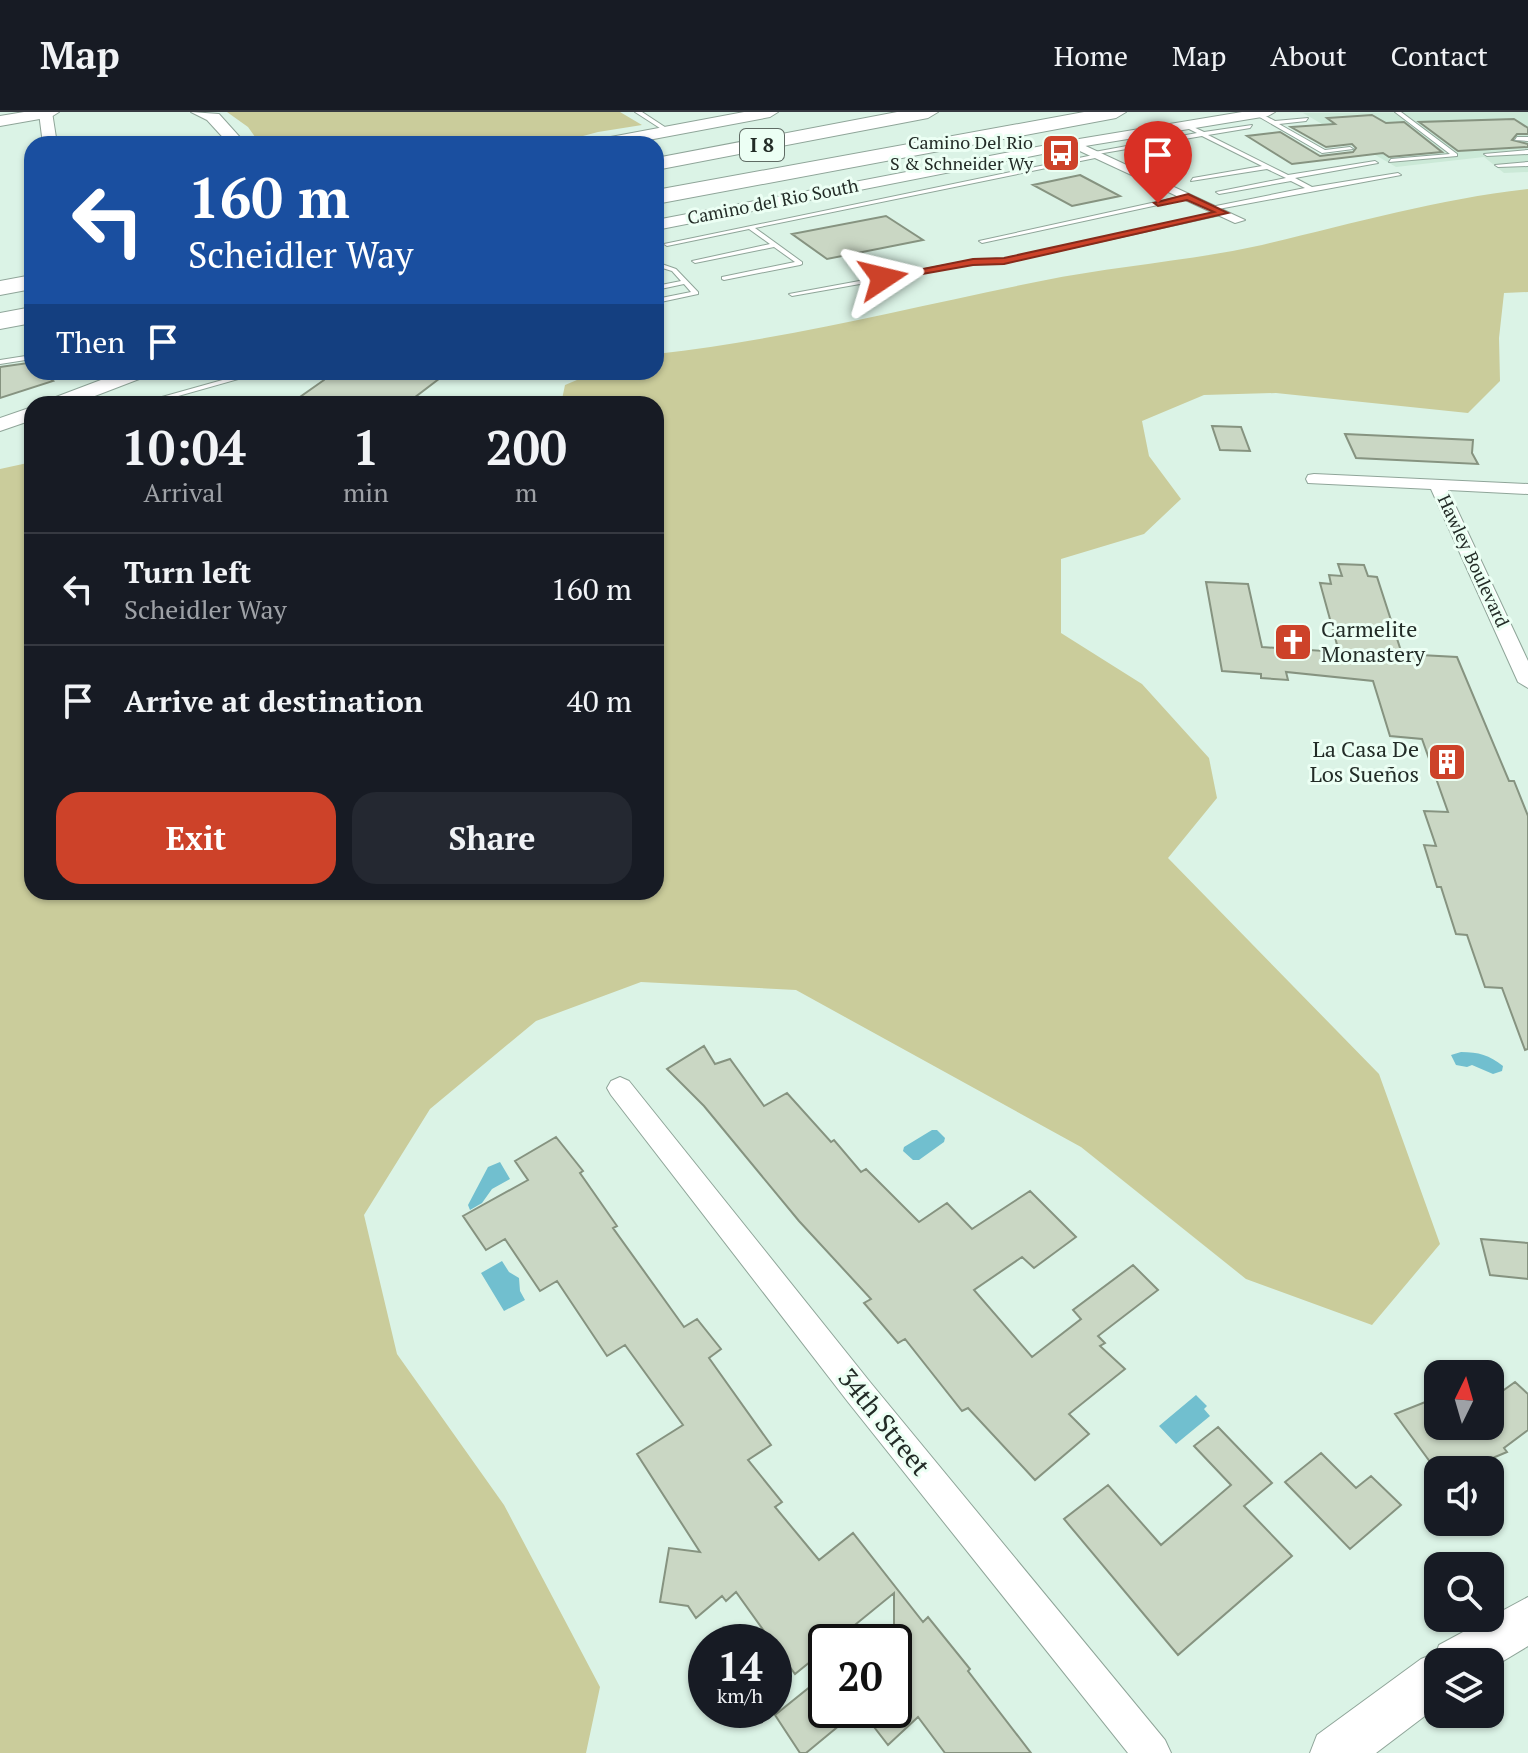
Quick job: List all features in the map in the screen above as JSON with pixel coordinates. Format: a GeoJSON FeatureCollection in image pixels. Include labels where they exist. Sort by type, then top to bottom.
{"type":"FeatureCollection","features":[{"type":"Feature","properties":{"kind":"highway","name":"I 8"},"geometry":{"type":"LineString","coordinates":[[664,162],[928,112]]}},
{"type":"Feature","properties":{"kind":"highway","name":"I 8"},"geometry":{"type":"LineString","coordinates":[[664,196],[1116,112]]}},
{"type":"Feature","properties":{"kind":"highway"},"geometry":{"type":"LineString","coordinates":[[0,288],[24,284]]}},
{"type":"Feature","properties":{"kind":"highway"},"geometry":{"type":"LineString","coordinates":[[0,321],[24,316]]}},
{"type":"Feature","properties":{"kind":"main road"},"geometry":{"type":"LineString","coordinates":[[0,121],[48,112]]}},
{"type":"Feature","properties":{"kind":"main road"},"geometry":{"type":"LineString","coordinates":[[199,112],[213,117],[231,136]]}},
{"type":"Feature","properties":{"kind":"main road"},"geometry":{"type":"LineString","coordinates":[[642,136],[770,112]]}},
{"type":"Feature","properties":{"kind":"street"},"geometry":{"type":"LineString","coordinates":[[48,112],[50,136]]}},
{"type":"Feature","properties":{"kind":"street","name":"Camino del Rio South"},"geometry":{"type":"LineString","coordinates":[[664,223],[1073,144],[1263,119]]}},
{"type":"Feature","properties":{"kind":"street"},"geometry":{"type":"LineString","coordinates":[[1073,144],[1239,220]]}},
{"type":"Feature","properties":{"kind":"street"},"geometry":{"type":"LineString","coordinates":[[76,396],[116,380]]}},
{"type":"Feature","properties":{"kind":"street"},"geometry":{"type":"LineString","coordinates":[[0,425],[24,416]]}},
{"type":"Feature","properties":{"kind":"street"},"geometry":{"type":"LineString","coordinates":[[1314,479],[1528,489]]}},
{"type":"Feature","properties":{"kind":"street","name":"Hawley Boulevard"},"geometry":{"type":"LineString","coordinates":[[1437,485],[1528,682]]}},
{"type":"Feature","properties":{"kind":"street","name":"34th Street"},"geometry":{"type":"LineString","coordinates":[[620,1088],[859,1392],[1152,1753]]}},
{"type":"Feature","properties":{"kind":"street"},"geometry":{"type":"LineString","coordinates":[[1480,1648],[1528,1620]]}},
{"type":"Feature","properties":{"kind":"street"},"geometry":{"type":"LineString","coordinates":[[1335,1753],[1424,1686]]}},
{"type":"Feature","properties":{"kind":"lane"},"geometry":{"type":"LineString","coordinates":[[638,112],[668,131]]}},
{"type":"Feature","properties":{"kind":"lane"},"geometry":{"type":"LineString","coordinates":[[1391,161],[1455,155],[1398,112]]}},
{"type":"Feature","properties":{"kind":"lane"},"geometry":{"type":"LineString","coordinates":[[1263,119],[1306,119]]}},
{"type":"Feature","properties":{"kind":"lane"},"geometry":{"type":"LineString","coordinates":[[1263,119],[1324,152],[1350,149]]}},
{"type":"Feature","properties":{"kind":"lane"},"geometry":{"type":"LineString","coordinates":[[667,244],[1095,154],[1194,129],[1311,189]]}},
{"type":"Feature","properties":{"kind":"lane"},"geometry":{"type":"LineString","coordinates":[[1517,139],[1528,139]]}},
{"type":"Feature","properties":{"kind":"lane"},"geometry":{"type":"LineString","coordinates":[[1487,154],[1528,152]]}},
{"type":"Feature","properties":{"kind":"lane"},"geometry":{"type":"LineString","coordinates":[[1219,192],[1375,163]]}},
{"type":"Feature","properties":{"kind":"lane"},"geometry":{"type":"LineString","coordinates":[[1498,165],[1528,164]]}},
{"type":"Feature","properties":{"kind":"lane"},"geometry":{"type":"LineString","coordinates":[[1193,180],[1267,167]]}},
{"type":"Feature","properties":{"kind":"lane"},"geometry":{"type":"LineString","coordinates":[[792,294],[973,262],[1004,261],[1311,189],[1398,175]]}},
{"type":"Feature","properties":{"kind":"lane"},"geometry":{"type":"LineString","coordinates":[[876,183],[897,196]]}},
{"type":"Feature","properties":{"kind":"lane"},"geometry":{"type":"LineString","coordinates":[[982,241],[1188,197]]}},
{"type":"Feature","properties":{"kind":"lane"},"geometry":{"type":"LineString","coordinates":[[724,278],[800,263],[750,227]]}},
{"type":"Feature","properties":{"kind":"lane"},"geometry":{"type":"LineString","coordinates":[[695,261],[775,245]]}},
{"type":"Feature","properties":{"kind":"lane"},"geometry":{"type":"LineString","coordinates":[[664,266],[674,270],[696,293],[664,299]]}},
{"type":"Feature","properties":{"kind":"lane"},"geometry":{"type":"LineString","coordinates":[[664,286],[686,282]]}},
{"type":"Feature","properties":{"kind":"lane"},"geometry":{"type":"LineString","coordinates":[[0,362],[24,358]]}},
{"type":"Feature","properties":{"kind":"lane"},"geometry":{"type":"LineString","coordinates":[[170,396],[230,380]]}},
{"type":"Feature","properties":{"kind":"shaded area"},"geometry":{"type":"Polygon","coordinates":[[[1528,112],[1528,172],[1504,173],[1484,157],[1396,167],[1303,113],[1528,112]]]}},
{"type":"Feature","properties":{"kind":"green space"},"geometry":{"type":"Polygon","coordinates":[[[227,112],[620,112],[642,125],[583,136],[254,136],[248,127],[227,112]]]}},
{"type":"Feature","properties":{"kind":"green space"},"geometry":{"type":"Polygon","coordinates":[[[1528,189],[1528,292],[1504,293],[1499,338],[1500,381],[1468,413],[1276,393],[1204,395],[1142,421],[1149,456],[1181,499],[1144,534],[1061,559],[1061,633],[1142,684],[1209,758],[1217,798],[1168,858],[1379,1074],[1440,1244],[1372,1325],[1246,1279],[1081,1147],[796,990],[641,982],[536,1021],[430,1109],[364,1215],[397,1354],[504,1505],[600,1687],[586,1753],[0,1753],[0,469],[24,464],[24,900],[664,900],[664,396],[563,396],[565,385],[577,380],[664,380],[664,353],[802,331],[1069,276],[1235,251],[1494,193],[1528,189]]]}},
{"type":"Feature","properties":{"kind":"water"},"geometry":{"type":"Polygon","coordinates":[[[1461,1052],[1488,1057],[1503,1066],[1502,1071],[1493,1074],[1472,1065],[1456,1065],[1451,1055],[1461,1052]]]}},
{"type":"Feature","properties":{"kind":"water"},"geometry":{"type":"Polygon","coordinates":[[[937,1130],[945,1138],[944,1142],[919,1160],[913,1160],[903,1151],[904,1147],[937,1130]]]}},
{"type":"Feature","properties":{"kind":"water"},"geometry":{"type":"Polygon","coordinates":[[[500,1162],[510,1179],[492,1189],[482,1203],[470,1210],[468,1205],[488,1167],[500,1162]]]}},
{"type":"Feature","properties":{"kind":"water"},"geometry":{"type":"Polygon","coordinates":[[[502,1261],[509,1272],[519,1278],[520,1291],[525,1300],[504,1311],[481,1273],[502,1261]]]}},
{"type":"Feature","properties":{"kind":"water"},"geometry":{"type":"Polygon","coordinates":[[[1196,1395],[1207,1406],[1204,1409],[1210,1416],[1176,1444],[1159,1426],[1196,1395]]]}},
{"type":"Feature","properties":{"kind":"building"},"geometry":{"type":"Polygon","coordinates":[[[1372,115],[1386,123],[1404,122],[1442,152],[1389,157],[1383,153],[1292,164],[1247,136],[1280,132],[1320,156],[1353,152],[1356,148],[1352,144],[1326,147],[1291,127],[1335,124],[1327,118],[1372,115]]]}},
{"type":"Feature","properties":{"kind":"building"},"geometry":{"type":"Polygon","coordinates":[[[1514,119],[1528,128],[1528,134],[1517,134],[1512,140],[1528,144],[1528,147],[1458,151],[1419,122],[1514,119]]]}},
{"type":"Feature","properties":{"kind":"building"},"geometry":{"type":"Polygon","coordinates":[[[1080,175],[1120,196],[1072,206],[1033,185],[1080,175]]]}},
{"type":"Feature","properties":{"kind":"building"},"geometry":{"type":"Polygon","coordinates":[[[886,216],[923,240],[827,259],[792,234],[886,216]]]}},
{"type":"Feature","properties":{"kind":"building"},"geometry":{"type":"Polygon","coordinates":[[[24,364],[24,380],[53,381],[0,398],[0,367],[24,364]]]}},
{"type":"Feature","properties":{"kind":"building"},"geometry":{"type":"Polygon","coordinates":[[[324,380],[438,380],[416,396],[301,396],[324,380]]]}},
{"type":"Feature","properties":{"kind":"building"},"geometry":{"type":"Polygon","coordinates":[[[1212,426],[1241,427],[1250,451],[1220,450],[1212,426]]]}},
{"type":"Feature","properties":{"kind":"building"},"geometry":{"type":"Polygon","coordinates":[[[1345,434],[1473,440],[1472,453],[1478,464],[1356,458],[1345,434]]]}},
{"type":"Feature","properties":{"kind":"building"},"geometry":{"type":"Polygon","coordinates":[[[1338,564],[1364,565],[1368,576],[1377,577],[1402,654],[1457,657],[1509,781],[1514,781],[1528,816],[1528,1049],[1525,1050],[1502,988],[1485,987],[1467,935],[1456,934],[1441,887],[1437,887],[1424,845],[1436,846],[1424,811],[1448,812],[1422,739],[1390,736],[1373,681],[1286,672],[1288,680],[1222,671],[1206,582],[1248,584],[1262,647],[1339,652],[1320,583],[1331,584],[1329,575],[1342,576],[1338,564]]]}},
{"type":"Feature","properties":{"kind":"building"},"geometry":{"type":"Polygon","coordinates":[[[704,1046],[715,1064],[730,1059],[764,1106],[787,1093],[861,1172],[866,1169],[919,1222],[947,1203],[972,1229],[1030,1191],[1076,1237],[1034,1268],[1022,1257],[974,1290],[1032,1357],[1081,1319],[1073,1310],[1133,1265],[1158,1290],[1098,1336],[1105,1343],[1100,1346],[1125,1369],[1069,1414],[1089,1434],[1035,1480],[968,1408],[962,1411],[905,1339],[898,1343],[864,1303],[871,1299],[799,1221],[704,1106],[667,1069],[704,1046]]]}},
{"type":"Feature","properties":{"kind":"building"},"geometry":{"type":"Polygon","coordinates":[[[556,1137],[583,1171],[580,1173],[617,1226],[613,1228],[684,1327],[697,1319],[721,1349],[709,1358],[771,1445],[748,1460],[782,1502],[775,1507],[819,1560],[853,1533],[923,1622],[928,1617],[1031,1753],[945,1753],[918,1717],[912,1723],[912,1624],[894,1624],[894,1593],[856,1624],[808,1624],[808,1664],[795,1674],[792,1670],[792,1624],[759,1624],[736,1592],[726,1601],[722,1596],[696,1618],[688,1606],[660,1602],[669,1548],[700,1552],[637,1454],[683,1425],[625,1345],[607,1356],[557,1281],[540,1291],[505,1239],[486,1250],[463,1216],[528,1180],[515,1161],[556,1137]]]}},
{"type":"Feature","properties":{"kind":"building"},"geometry":{"type":"Polygon","coordinates":[[[1481,1239],[1528,1243],[1528,1279],[1490,1275],[1481,1239]]]}},
{"type":"Feature","properties":{"kind":"building"},"geometry":{"type":"Polygon","coordinates":[[[1515,1382],[1528,1394],[1528,1430],[1504,1448],[1507,1452],[1497,1456],[1426,1456],[1395,1414],[1424,1403],[1424,1440],[1504,1440],[1504,1390],[1515,1382]]]}},
{"type":"Feature","properties":{"kind":"building"},"geometry":{"type":"Polygon","coordinates":[[[1218,1427],[1272,1483],[1244,1506],[1292,1556],[1178,1655],[1064,1519],[1108,1485],[1161,1545],[1231,1485],[1194,1446],[1218,1427]]]}},
{"type":"Feature","properties":{"kind":"building"},"geometry":{"type":"Polygon","coordinates":[[[1321,1453],[1356,1488],[1371,1476],[1401,1505],[1350,1549],[1285,1482],[1321,1453]]]}},
{"type":"Feature","properties":{"kind":"building"},"geometry":{"type":"Polygon","coordinates":[[[808,1688],[808,1728],[836,1728],[806,1753],[800,1753],[784,1728],[792,1728],[792,1701],[808,1688]]]}},
{"type":"Feature","properties":{"kind":"building"},"geometry":{"type":"Polygon","coordinates":[[[875,1728],[906,1728],[888,1745],[875,1728]]]}},
{"type":"Feature","properties":{"kind":"place","name":"Camino Del Rio S & Schneider Wy"},"geometry":{"type":"Point","coordinates":[1061,153]}},
{"type":"Feature","properties":{"kind":"place","name":"Carmelite Monastery"},"geometry":{"type":"Point","coordinates":[1293,642]}},
{"type":"Feature","properties":{"kind":"place","name":"La Casa De Los Sueños"},"geometry":{"type":"Point","coordinates":[1447,762]}},
{"type":"Feature","properties":{"kind":"route"},"geometry":{"type":"LineString","coordinates":[[883,278],[973,262],[1004,261],[1223,213],[1188,197],[1158,203]]}}]}
